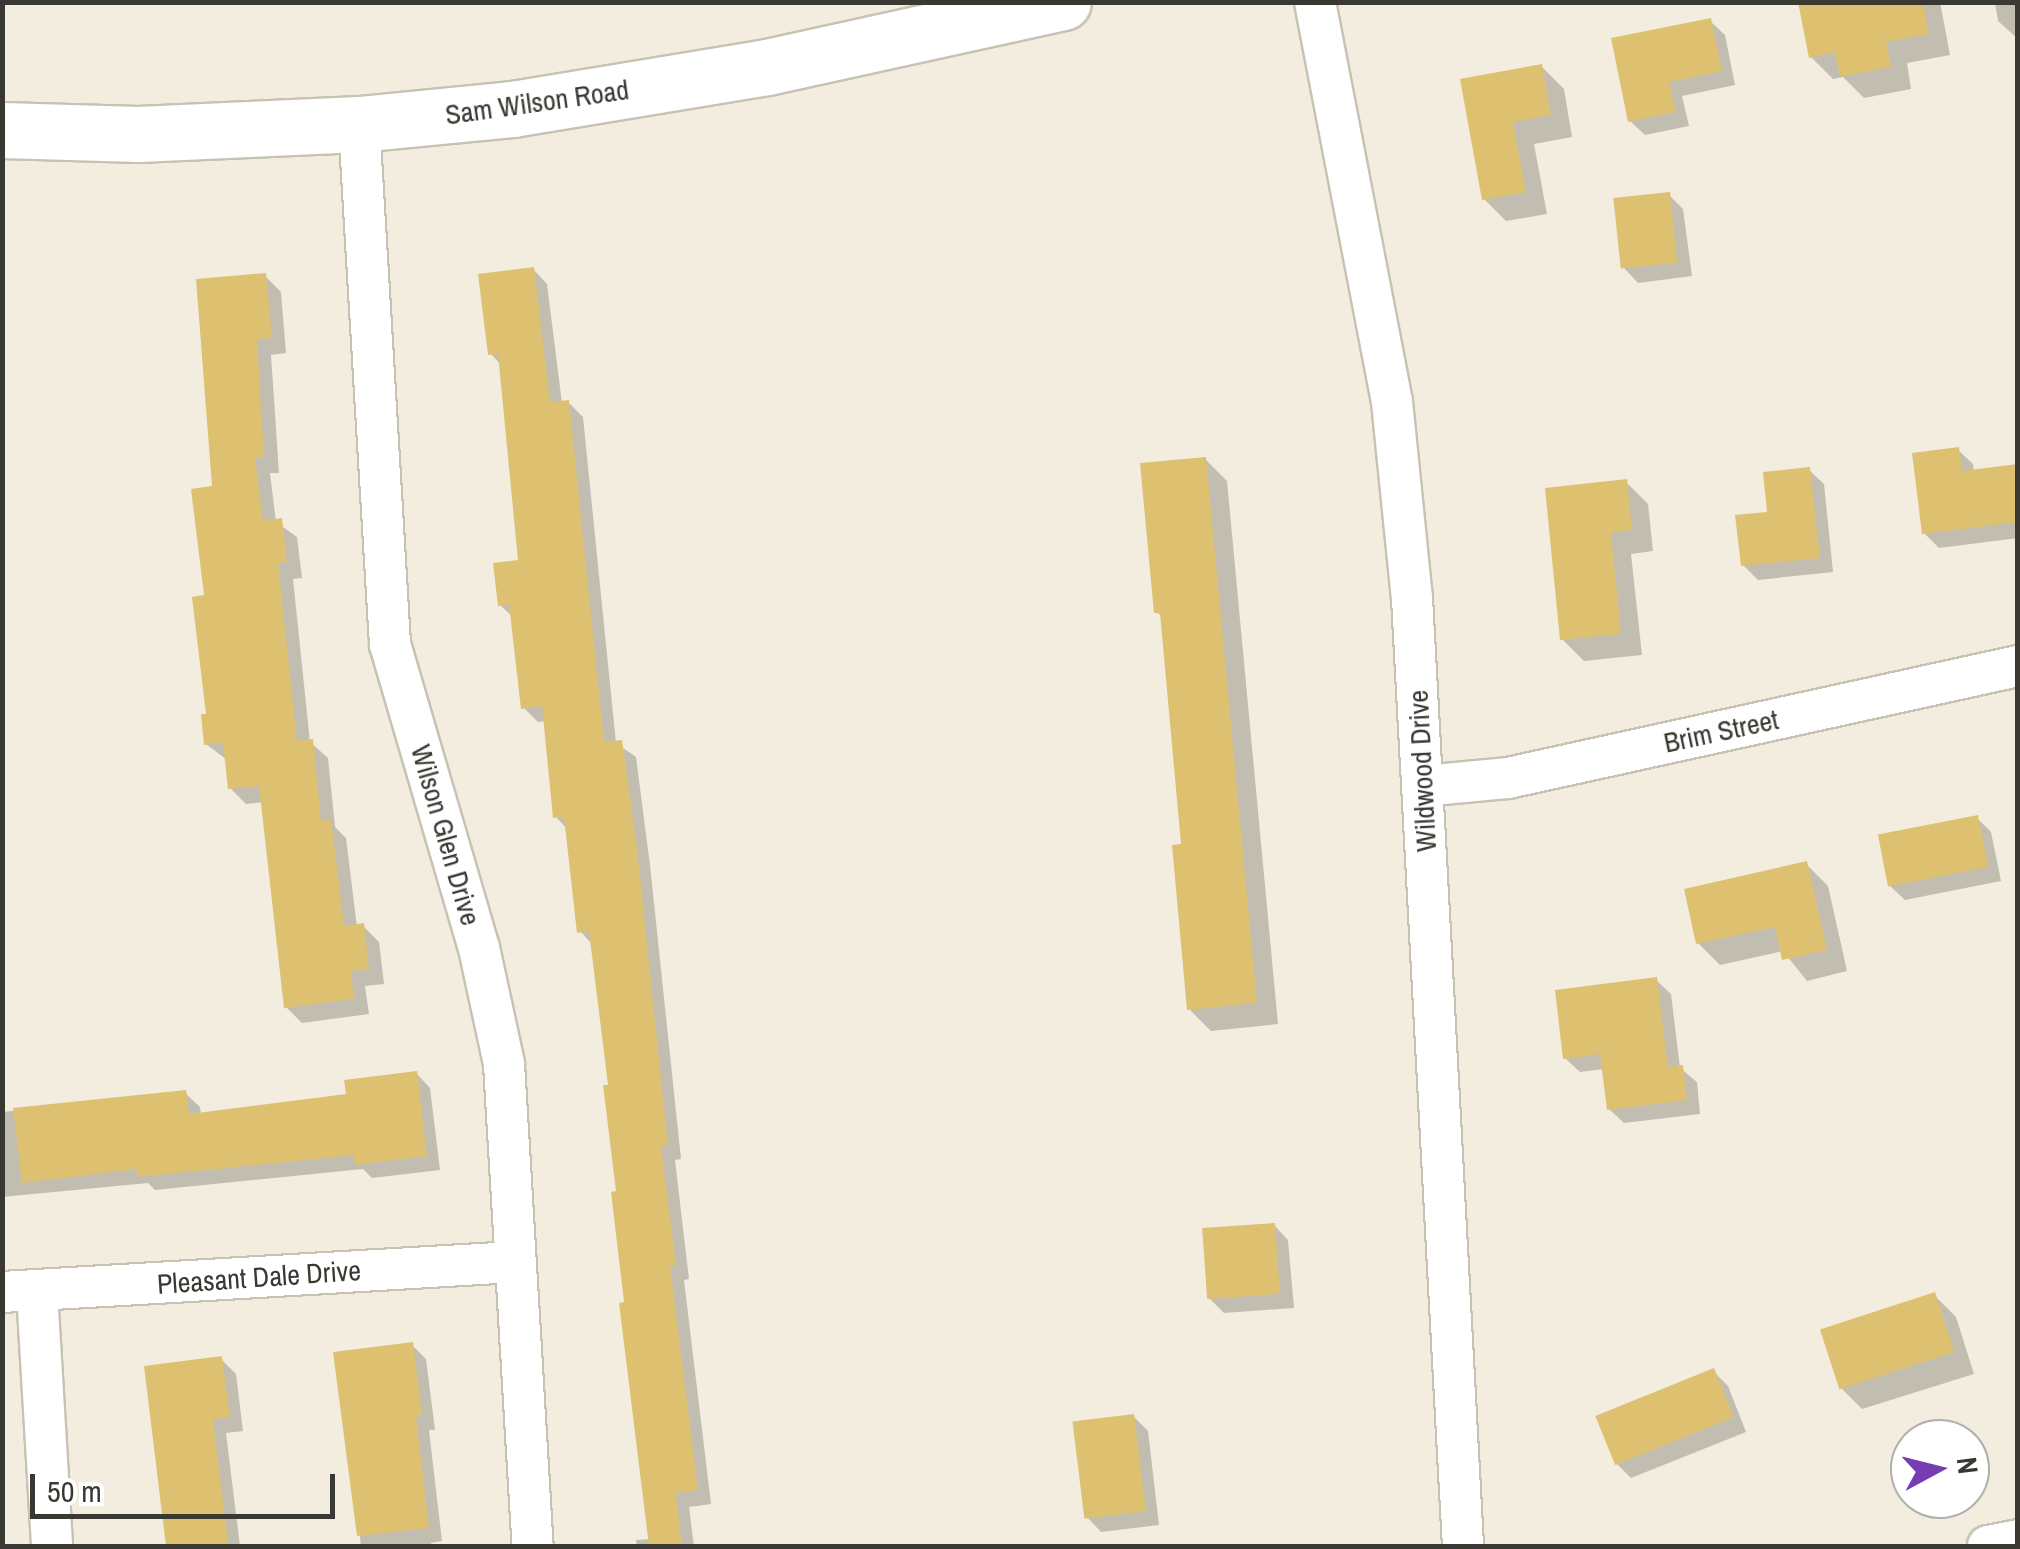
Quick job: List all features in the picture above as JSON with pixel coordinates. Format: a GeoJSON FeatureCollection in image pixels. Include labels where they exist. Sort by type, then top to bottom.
{"type":"FeatureCollection","features":[{"type":"Feature","properties":{"kind":"street","name":"Sam Wilson Road"},"geometry":{"type":"LineString","coordinates":[[2,130],[138,134],[359,124],[513,109],[767,68],[1062,2]]}},
{"type":"Feature","properties":{"kind":"street","name":"Wildwood Drive"},"geometry":{"type":"LineString","coordinates":[[1315,2],[1392,402],[1412,598],[1464,1546]]}},
{"type":"Feature","properties":{"kind":"street","name":"Wilson Glen Drive"},"geometry":{"type":"LineString","coordinates":[[359,124],[390,644],[478,948],[504,1064],[533,1546]]}},
{"type":"Feature","properties":{"kind":"street","name":"Brim Street"},"geometry":{"type":"LineString","coordinates":[[1422,786],[1508,778],[2018,666]]}},
{"type":"Feature","properties":{"kind":"street","name":"Pleasant Dale Drive"},"geometry":{"type":"LineString","coordinates":[[20,1292],[515,1262]]}},
{"type":"Feature","properties":{"kind":"street"},"geometry":{"type":"LineString","coordinates":[[20,1292],[52,1546]]}},
{"type":"Feature","properties":{"kind":"street"},"geometry":{"type":"LineString","coordinates":[[1988,1546],[2018,1540]]}},
{"type":"Feature","properties":{"kind":"building"},"geometry":{"type":"Polygon","coordinates":[[[1798,2],[1923,2],[1929,34],[1886,42],[1891,67],[1840,77],[1835,52],[1809,58],[1798,2]]]}},
{"type":"Feature","properties":{"kind":"building"},"geometry":{"type":"Polygon","coordinates":[[[1711,18],[1722,71],[1669,82],[1676,112],[1628,122],[1611,38],[1711,18]]]}},
{"type":"Feature","properties":{"kind":"building"},"geometry":{"type":"Polygon","coordinates":[[[1542,64],[1551,115],[1513,122],[1526,192],[1482,200],[1460,79],[1542,64]]]}},
{"type":"Feature","properties":{"kind":"building"},"geometry":{"type":"Polygon","coordinates":[[[1670,192],[1677,263],[1621,269],[1613,198],[1670,192]]]}},
{"type":"Feature","properties":{"kind":"building"},"geometry":{"type":"Polygon","coordinates":[[[534,267],[550,402],[569,400],[604,742],[622,740],[637,848],[668,1145],[661,1146],[676,1265],[670,1266],[698,1490],[676,1493],[682,1546],[649,1546],[619,1303],[624,1302],[603,1085],[608,1085],[589,931],[577,933],[564,817],[553,818],[542,706],[521,709],[509,604],[498,606],[493,563],[518,560],[498,354],[488,355],[478,274],[534,267]]]}},
{"type":"Feature","properties":{"kind":"building"},"geometry":{"type":"Polygon","coordinates":[[[266,273],[272,338],[257,339],[264,457],[255,458],[263,521],[282,518],[287,562],[278,563],[297,741],[313,739],[321,821],[331,819],[344,926],[364,923],[369,969],[351,971],[354,999],[284,1008],[259,786],[228,789],[223,743],[204,745],[201,714],[206,714],[192,597],[204,595],[191,489],[212,486],[196,279],[266,273]]]}},
{"type":"Feature","properties":{"kind":"building"},"geometry":{"type":"Polygon","coordinates":[[[1959,447],[1962,471],[2018,464],[2018,522],[1922,534],[1912,453],[1959,447]]]}},
{"type":"Feature","properties":{"kind":"building"},"geometry":{"type":"Polygon","coordinates":[[[1206,457],[1257,1003],[1187,1010],[1172,845],[1181,844],[1160,613],[1154,613],[1140,463],[1206,457]]]}},
{"type":"Feature","properties":{"kind":"building"},"geometry":{"type":"Polygon","coordinates":[[[1810,467],[1820,558],[1741,566],[1735,515],[1767,512],[1763,472],[1810,467]]]}},
{"type":"Feature","properties":{"kind":"building"},"geometry":{"type":"Polygon","coordinates":[[[1627,479],[1632,530],[1611,532],[1621,634],[1560,640],[1545,488],[1627,479]]]}},
{"type":"Feature","properties":{"kind":"building"},"geometry":{"type":"Polygon","coordinates":[[[1978,815],[1988,867],[1888,886],[1878,834],[1978,815]]]}},
{"type":"Feature","properties":{"kind":"building"},"geometry":{"type":"Polygon","coordinates":[[[1807,861],[1827,950],[1782,960],[1775,927],[1696,944],[1684,889],[1807,861]]]}},
{"type":"Feature","properties":{"kind":"building"},"geometry":{"type":"Polygon","coordinates":[[[1657,977],[1668,1067],[1683,1065],[1687,1100],[1607,1110],[1600,1054],[1563,1059],[1555,990],[1657,977]]]}},
{"type":"Feature","properties":{"kind":"building"},"geometry":{"type":"Polygon","coordinates":[[[417,1071],[427,1156],[355,1165],[354,1155],[138,1177],[137,1169],[22,1183],[13,1108],[186,1090],[189,1114],[346,1094],[344,1080],[417,1071]]]}},
{"type":"Feature","properties":{"kind":"building"},"geometry":{"type":"Polygon","coordinates":[[[1275,1223],[1280,1294],[1207,1299],[1202,1228],[1275,1223]]]}},
{"type":"Feature","properties":{"kind":"building"},"geometry":{"type":"Polygon","coordinates":[[[1935,1292],[1954,1352],[1839,1389],[1820,1329],[1935,1292]]]}},
{"type":"Feature","properties":{"kind":"building"},"geometry":{"type":"Polygon","coordinates":[[[413,1342],[422,1416],[416,1416],[429,1528],[357,1536],[333,1352],[413,1342]]]}},
{"type":"Feature","properties":{"kind":"building"},"geometry":{"type":"Polygon","coordinates":[[[222,1356],[230,1417],[213,1419],[228,1544],[166,1546],[144,1366],[222,1356]]]}},
{"type":"Feature","properties":{"kind":"building"},"geometry":{"type":"Polygon","coordinates":[[[1714,1368],[1734,1417],[1615,1465],[1595,1416],[1714,1368]]]}},
{"type":"Feature","properties":{"kind":"building"},"geometry":{"type":"Polygon","coordinates":[[[1134,1414],[1146,1511],[1084,1519],[1072,1422],[1134,1414]]]}}]}
